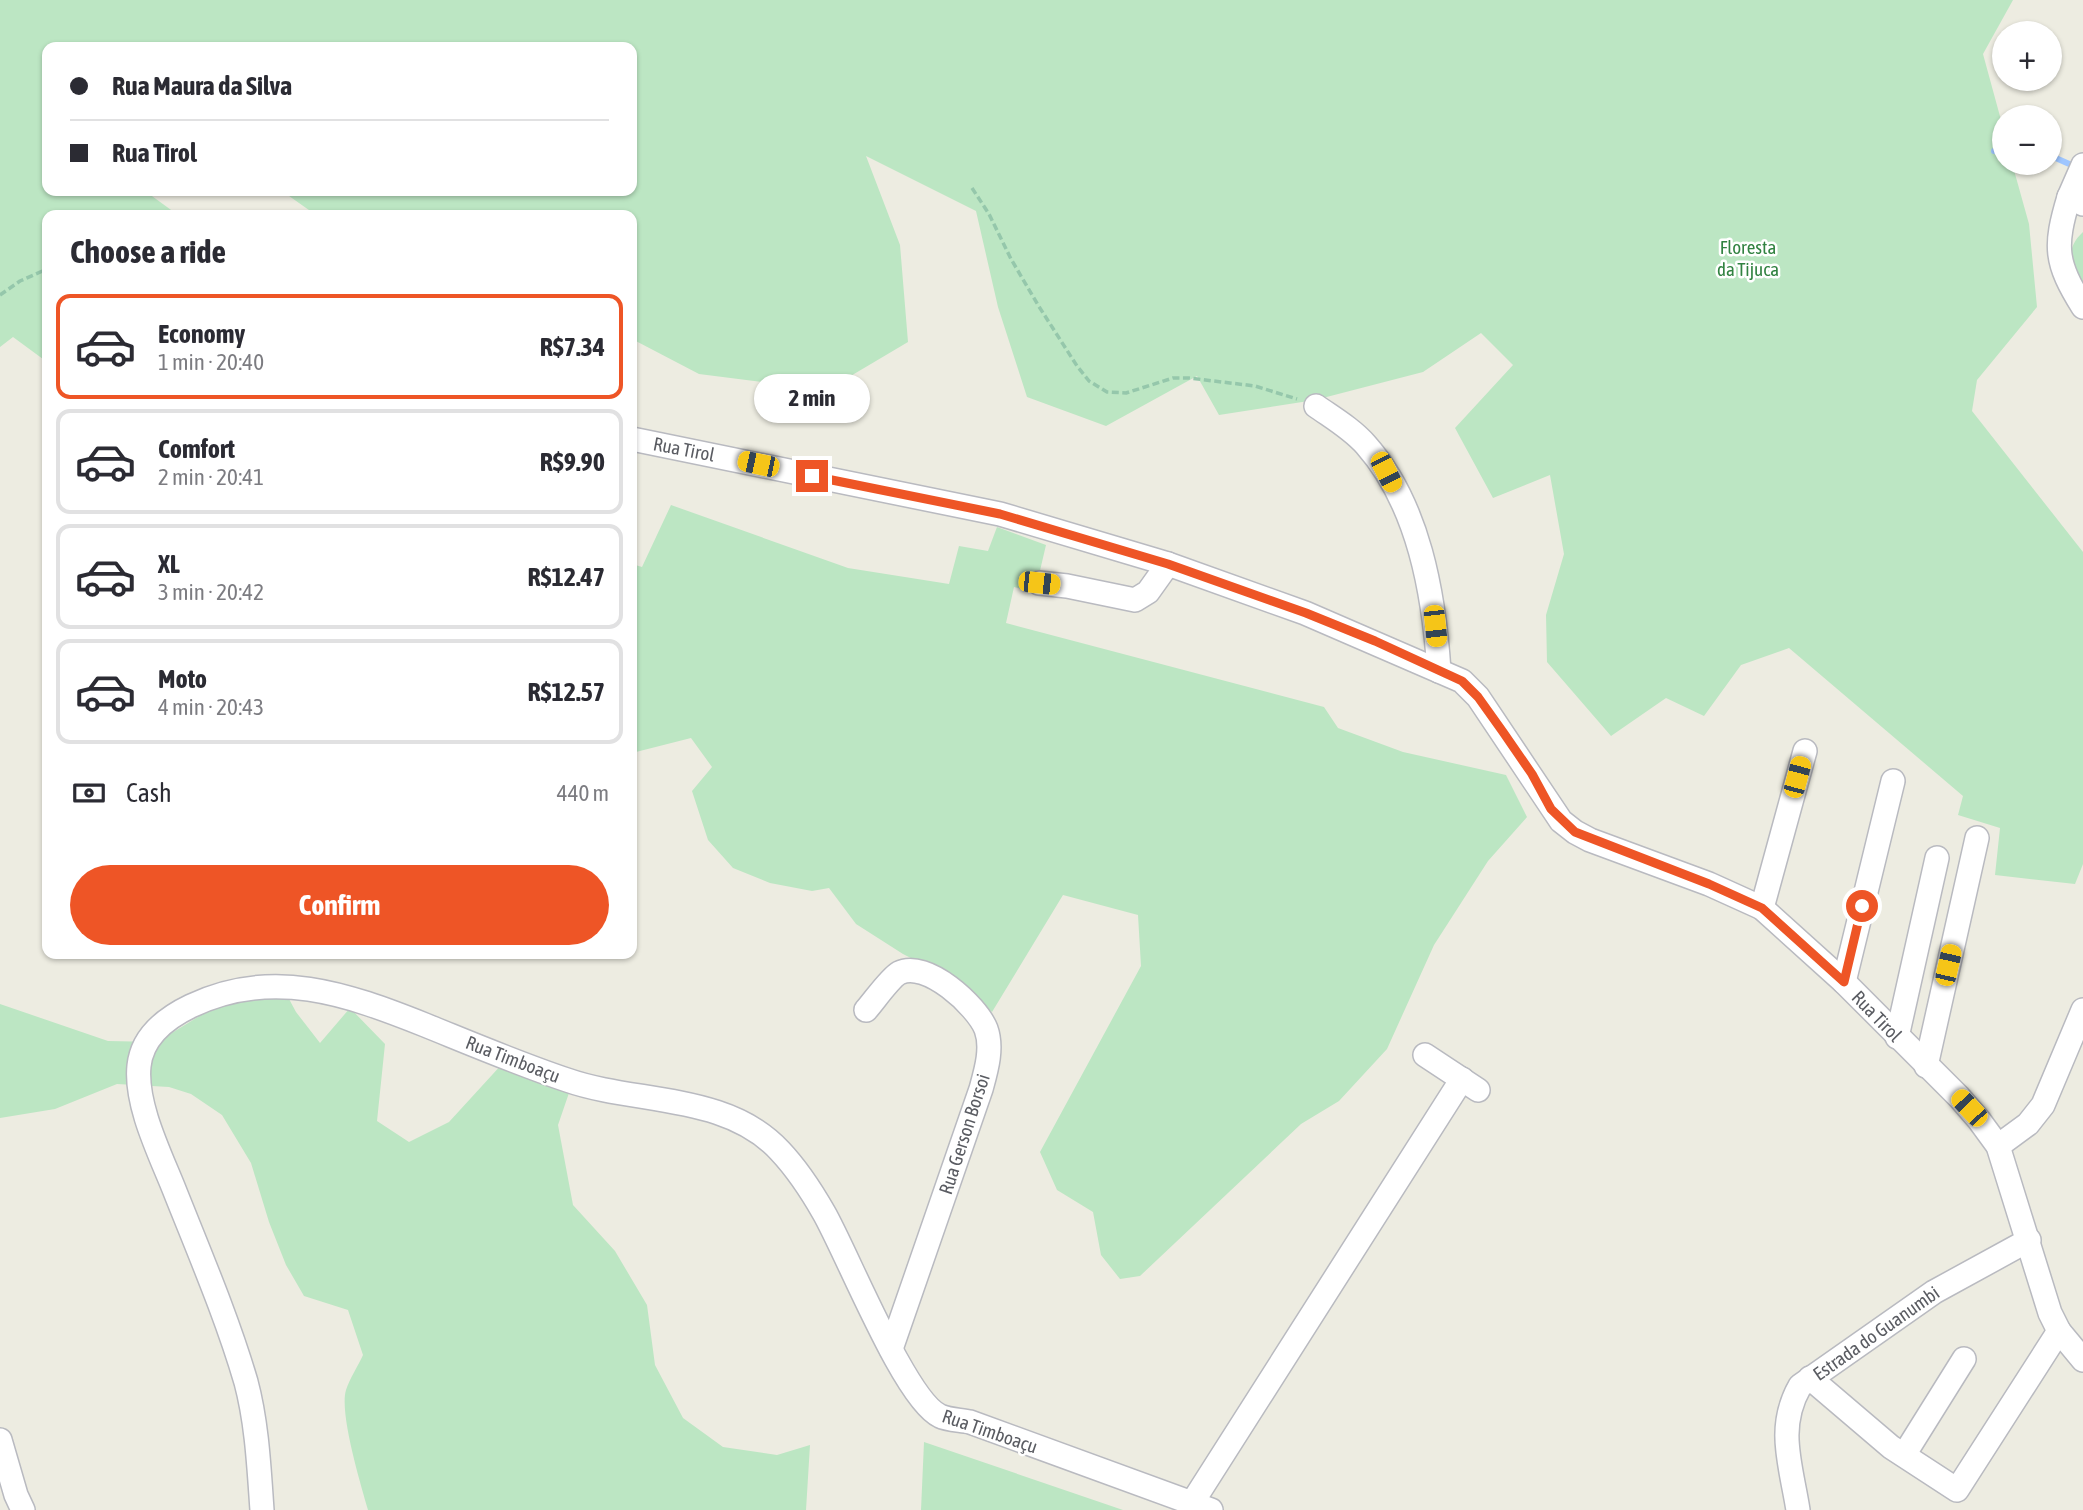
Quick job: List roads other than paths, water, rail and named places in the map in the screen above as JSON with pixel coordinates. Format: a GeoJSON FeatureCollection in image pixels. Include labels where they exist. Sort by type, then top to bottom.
{"type":"FeatureCollection","features":[{"type":"Feature","properties":{"kind":"street"},"geometry":{"type":"LineString","coordinates":[[2078,186],[2061,223],[2058,249],[2062,270],[2083,307]]}},
{"type":"Feature","properties":{"kind":"street"},"geometry":{"type":"LineString","coordinates":[[1316,406],[1352,430],[1365,443],[1386,472],[1401,502],[1425,567],[1439,671]]}},
{"type":"Feature","properties":{"kind":"street","name":"Rua Tirol"},"geometry":{"type":"LineString","coordinates":[[637,440],[1000,514],[1168,564],[1306,613],[1462,681],[1478,697],[1532,774],[1551,809],[1575,832],[1709,884],[1762,908],[1844,982],[1979,1119],[1998,1146],[2050,1313],[2059,1331],[2083,1360]]}},
{"type":"Feature","properties":{"kind":"street"},"geometry":{"type":"LineString","coordinates":[[1039,583],[1068,586],[1135,600],[1147,592],[1168,564]]}},
{"type":"Feature","properties":{"kind":"street"},"geometry":{"type":"LineString","coordinates":[[1762,908],[1805,751]]}},
{"type":"Feature","properties":{"kind":"street"},"geometry":{"type":"LineString","coordinates":[[1844,982],[1893,781]]}},
{"type":"Feature","properties":{"kind":"street"},"geometry":{"type":"LineString","coordinates":[[1926,1066],[1977,838]]}},
{"type":"Feature","properties":{"kind":"street"},"geometry":{"type":"LineString","coordinates":[[1897,1037],[1937,858]]}},
{"type":"Feature","properties":{"kind":"street","name":"Rua Gerson Borsoi"},"geometry":{"type":"LineString","coordinates":[[866,1010],[899,973],[911,971],[928,975],[946,984],[966,1002],[986,1029],[988,1047],[982,1089],[891,1349]]}},
{"type":"Feature","properties":{"kind":"street","name":"Rua Timboaçu"},"geometry":{"type":"LineString","coordinates":[[262,1510],[255,1429],[246,1383],[148,1123],[138,1072],[141,1050],[159,1026],[182,1011],[212,996],[248,988],[287,986],[348,996],[571,1082],[715,1111],[745,1125],[779,1150],[824,1213],[891,1349],[917,1395],[939,1416],[970,1422],[1201,1507]]}},
{"type":"Feature","properties":{"kind":"street"},"geometry":{"type":"LineString","coordinates":[[1998,1146],[2028,1124],[2043,1105],[2083,1010]]}},
{"type":"Feature","properties":{"kind":"street"},"geometry":{"type":"LineString","coordinates":[[1201,1507],[1470,1085],[1425,1055]]}},
{"type":"Feature","properties":{"kind":"street","name":"Estrada do Guanumbi"},"geometry":{"type":"LineString","coordinates":[[1798,1510],[1786,1423],[1791,1401],[1800,1386],[1934,1292],[2029,1240]]}},
{"type":"Feature","properties":{"kind":"street"},"geometry":{"type":"LineString","coordinates":[[1810,1378],[1891,1447],[1957,1490],[2059,1331]]}},
{"type":"Feature","properties":{"kind":"street"},"geometry":{"type":"LineString","coordinates":[[1904,1455],[1964,1359]]}},
{"type":"Feature","properties":{"kind":"street"},"geometry":{"type":"LineString","coordinates":[[0,1440],[23,1510]]}},
{"type":"Feature","properties":{"kind":"waterway"},"geometry":{"type":"LineString","coordinates":[[2062,161],[2076,167]]}},
{"type":"Feature","properties":{"kind":"park label","name":"Floresta da Tijuca"},"geometry":{"type":"Point","coordinates":[1748,258]}}]}
